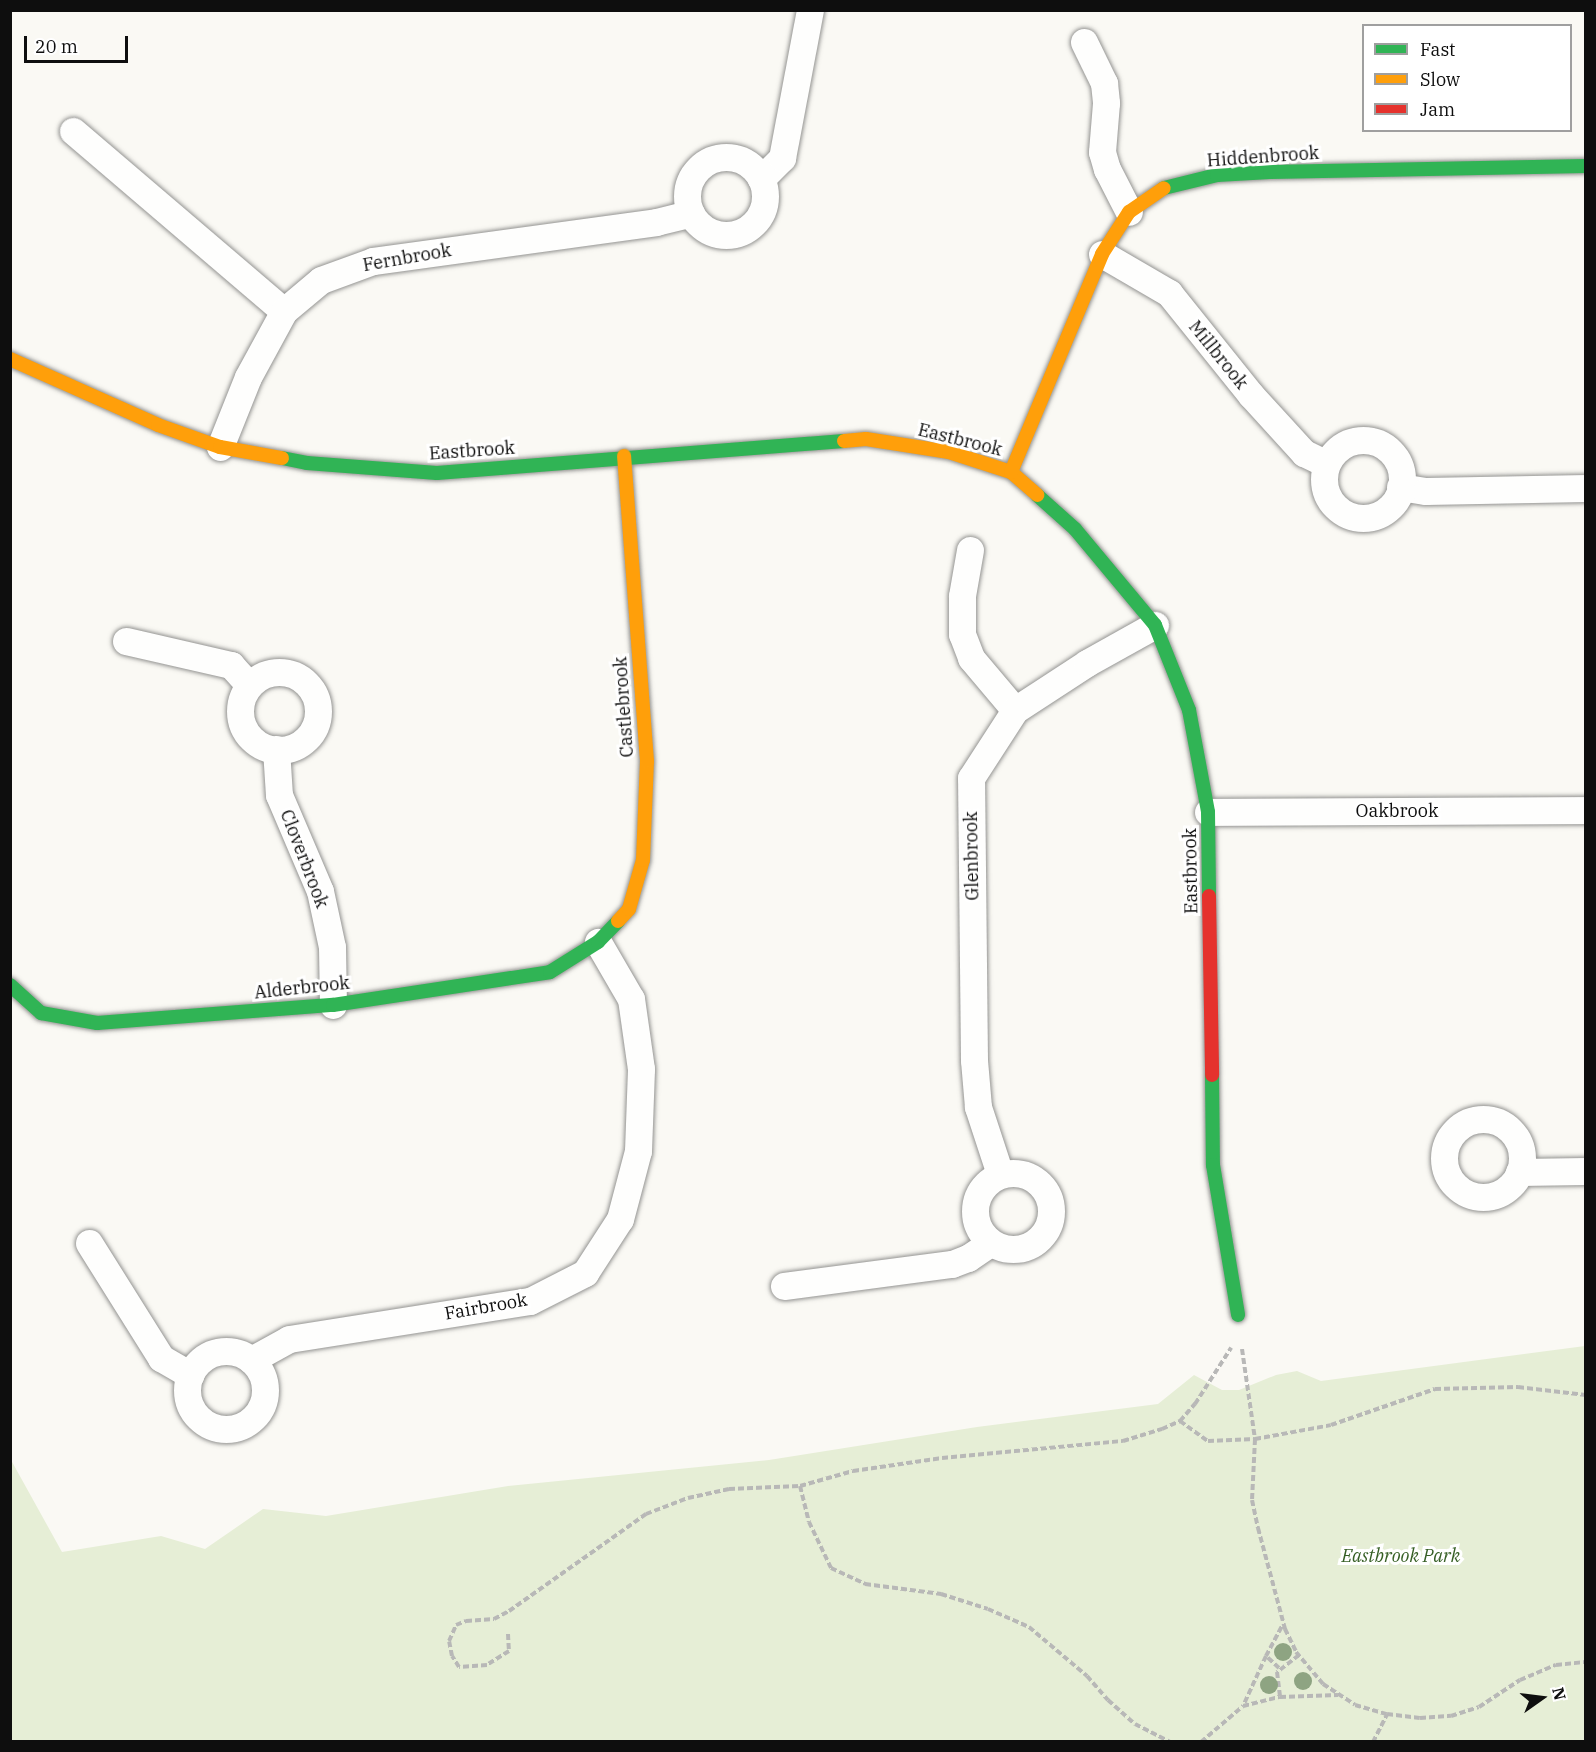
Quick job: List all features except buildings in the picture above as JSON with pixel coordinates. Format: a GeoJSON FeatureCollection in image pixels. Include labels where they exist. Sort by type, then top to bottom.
{"type":"FeatureCollection","features":[{"type":"Feature","properties":{"kind":"street"},"geometry":{"type":"LineString","coordinates":[[761,179],[782,158],[810,10]]}},
{"type":"Feature","properties":{"kind":"street"},"geometry":{"type":"LineString","coordinates":[[1084,42],[1104,83],[1106,103],[1102,152],[1107,169],[1128,212]]}},
{"type":"Feature","properties":{"kind":"street"},"geometry":{"type":"LineString","coordinates":[[73,131],[284,311]]}},
{"type":"Feature","properties":{"kind":"street"},"geometry":{"type":"LineString","coordinates":[[733,158],[754,169],[761,179],[765,203],[753,224],[743,231],[732,235],[720,234],[699,223],[692,213],[688,202],[692,178],[709,161],[733,158]]}},
{"type":"Feature","properties":{"kind":"street","name":"Hiddenbrook"},"geometry":{"type":"LineString","coordinates":[[1011,472],[1102,254],[1128,212],[1165,188],[1216,175],[1586,166]]}},
{"type":"Feature","properties":{"kind":"street","name":"Fernbrook"},"geometry":{"type":"LineString","coordinates":[[220,447],[248,377],[284,311],[321,280],[373,261],[656,222],[692,213]]}},
{"type":"Feature","properties":{"kind":"street","name":"Millbrook"},"geometry":{"type":"LineString","coordinates":[[1102,254],[1169,293],[1251,395],[1304,453],[1327,464]]}},
{"type":"Feature","properties":{"kind":"street","name":"Eastbrook"},"geometry":{"type":"LineString","coordinates":[[10,359],[158,426],[220,447],[308,463],[437,474],[624,456],[866,439],[949,452],[1011,472],[1075,529],[1155,625],[1189,710],[1208,812],[1213,1165],[1238,1315]]}},
{"type":"Feature","properties":{"kind":"street"},"geometry":{"type":"LineString","coordinates":[[1353,441],[1378,443],[1396,459],[1401,470],[1400,487],[1393,504],[1384,512],[1372,517],[1349,515],[1330,500],[1324,476],[1327,464],[1342,446],[1353,441]]}},
{"type":"Feature","properties":{"kind":"street","name":"Castlebrook"},"geometry":{"type":"LineString","coordinates":[[598,942],[629,909],[643,860],[647,761],[624,456]]}},
{"type":"Feature","properties":{"kind":"street"},"geometry":{"type":"LineString","coordinates":[[1400,487],[1426,490],[1586,488]]}},
{"type":"Feature","properties":{"kind":"street"},"geometry":{"type":"LineString","coordinates":[[970,550],[962,596],[962,634],[971,658],[1015,711]]}},
{"type":"Feature","properties":{"kind":"street","name":"Glenbrook"},"geometry":{"type":"LineString","coordinates":[[1000,1174],[978,1107],[974,1060],[971,778],[1015,711],[1087,663],[1155,625]]}},
{"type":"Feature","properties":{"kind":"street"},"geometry":{"type":"LineString","coordinates":[[126,641],[231,665],[249,685]]}},
{"type":"Feature","properties":{"kind":"street"},"geometry":{"type":"LineString","coordinates":[[282,672],[304,681],[312,690],[318,713],[312,730],[300,744],[276,749],[254,741],[246,731],[240,708],[249,685],[270,673],[282,672]]}},
{"type":"Feature","properties":{"kind":"street","name":"Cloverbrook"},"geometry":{"type":"LineString","coordinates":[[276,749],[279,795],[320,891],[332,947],[333,1005]]}},
{"type":"Feature","properties":{"kind":"street","name":"Oakbrook"},"geometry":{"type":"LineString","coordinates":[[1208,812],[1586,810]]}},
{"type":"Feature","properties":{"kind":"street","name":"Alderbrook"},"geometry":{"type":"LineString","coordinates":[[10,985],[41,1013],[97,1023],[333,1005],[550,972],[598,942]]}},
{"type":"Feature","properties":{"kind":"street","name":"Fairbrook"},"geometry":{"type":"LineString","coordinates":[[251,1360],[289,1339],[530,1301],[585,1273],[620,1219],[638,1151],[641,1069],[631,999],[598,942]]}},
{"type":"Feature","properties":{"kind":"street"},"geometry":{"type":"LineString","coordinates":[[1519,1172],[1586,1171]]}},
{"type":"Feature","properties":{"kind":"street"},"geometry":{"type":"LineString","coordinates":[[1012,1172],[1035,1179],[1049,1199],[1052,1211],[1044,1234],[1036,1242],[1013,1250],[990,1243],[982,1234],[974,1212],[981,1188],[1000,1174],[1012,1172]]}},
{"type":"Feature","properties":{"kind":"street"},"geometry":{"type":"LineString","coordinates":[[89,1243],[161,1358],[190,1375]]}},
{"type":"Feature","properties":{"kind":"street"},"geometry":{"type":"LineString","coordinates":[[784,1286],[952,1264],[968,1258],[990,1243]]}},
{"type":"Feature","properties":{"kind":"street"},"geometry":{"type":"LineString","coordinates":[[217,1352],[240,1354],[251,1360],[259,1369],[265,1392],[256,1415],[236,1428],[224,1429],[201,1420],[188,1400],[190,1375],[196,1365],[217,1352]]}},
{"type":"Feature","properties":{"kind":"path"},"geometry":{"type":"LineString","coordinates":[[1238,1315],[1255,1439],[1252,1500],[1283,1624],[1299,1656],[1323,1684],[1355,1705],[1387,1714],[1420,1718],[1451,1716],[1479,1707],[1520,1680],[1556,1665],[1586,1662]]}},
{"type":"Feature","properties":{"kind":"path"},"geometry":{"type":"LineString","coordinates":[[508,1634],[509,1651],[487,1665],[459,1666],[452,1656],[449,1641],[456,1625],[466,1621],[494,1619],[509,1611],[646,1514],[688,1498],[729,1489],[800,1486],[853,1471],[942,1458],[1123,1441],[1180,1421],[1195,1404],[1240,1335]]}},
{"type":"Feature","properties":{"kind":"path"},"geometry":{"type":"LineString","coordinates":[[1180,1421],[1208,1441],[1255,1439],[1331,1425],[1435,1389],[1518,1387],[1586,1395]]}},
{"type":"Feature","properties":{"kind":"path"},"geometry":{"type":"LineString","coordinates":[[800,1486],[809,1522],[831,1568],[865,1584],[941,1594],[988,1609],[1029,1627],[1087,1676],[1108,1700],[1135,1724],[1170,1742]]}},
{"type":"Feature","properties":{"kind":"path"},"geometry":{"type":"LineString","coordinates":[[1201,1742],[1243,1706],[1283,1624]]}},
{"type":"Feature","properties":{"kind":"path"},"geometry":{"type":"LineString","coordinates":[[1266,1656],[1279,1668],[1280,1697]]}},
{"type":"Feature","properties":{"kind":"path"},"geometry":{"type":"LineString","coordinates":[[1279,1668],[1299,1656]]}},
{"type":"Feature","properties":{"kind":"path"},"geometry":{"type":"LineString","coordinates":[[1243,1706],[1280,1697],[1339,1695]]}},
{"type":"Feature","properties":{"kind":"path"},"geometry":{"type":"LineString","coordinates":[[1373,1742],[1387,1714]]}},
{"type":"Feature","properties":{"kind":"green space","name":"Eastbrook Park"},"geometry":{"type":"Polygon","coordinates":[[[1585,1346],[1585,1741],[11,1741],[11,1460],[62,1552],[161,1536],[205,1549],[263,1509],[326,1516],[508,1486],[769,1460],[977,1427],[1158,1404],[1194,1375],[1222,1390],[1239,1390],[1276,1375],[1297,1371],[1321,1381],[1585,1346]]]}},
{"type":"Feature","properties":{"kind":"traffic: fast"},"geometry":{"type":"LineString","coordinates":[[1164,188],[1217,175],[1270,172],[1586,166]]}},
{"type":"Feature","properties":{"kind":"traffic: fast"},"geometry":{"type":"LineString","coordinates":[[282,458],[307,463],[437,473],[844,441]]}},
{"type":"Feature","properties":{"kind":"traffic: fast"},"geometry":{"type":"LineString","coordinates":[[1037,495],[1075,529],[1155,625],[1189,710],[1208,812],[1209,896]]}},
{"type":"Feature","properties":{"kind":"traffic: fast"},"geometry":{"type":"LineString","coordinates":[[10,985],[41,1013],[97,1023],[333,1005],[550,972],[598,942],[618,921]]}},
{"type":"Feature","properties":{"kind":"traffic: fast"},"geometry":{"type":"LineString","coordinates":[[1212,1075],[1213,1165],[1238,1315]]}},
{"type":"Feature","properties":{"kind":"traffic: slow"},"geometry":{"type":"LineString","coordinates":[[1011,472],[1102,254],[1129,212],[1164,188]]}},
{"type":"Feature","properties":{"kind":"traffic: slow"},"geometry":{"type":"LineString","coordinates":[[10,359],[158,425],[220,447],[282,458]]}},
{"type":"Feature","properties":{"kind":"traffic: slow"},"geometry":{"type":"LineString","coordinates":[[844,441],[866,439],[949,452],[1011,472],[1037,495]]}},
{"type":"Feature","properties":{"kind":"traffic: slow"},"geometry":{"type":"LineString","coordinates":[[618,921],[629,909],[643,860],[647,761],[624,456]]}},
{"type":"Feature","properties":{"kind":"traffic: jam"},"geometry":{"type":"LineString","coordinates":[[1209,896],[1212,1075]]}}]}
